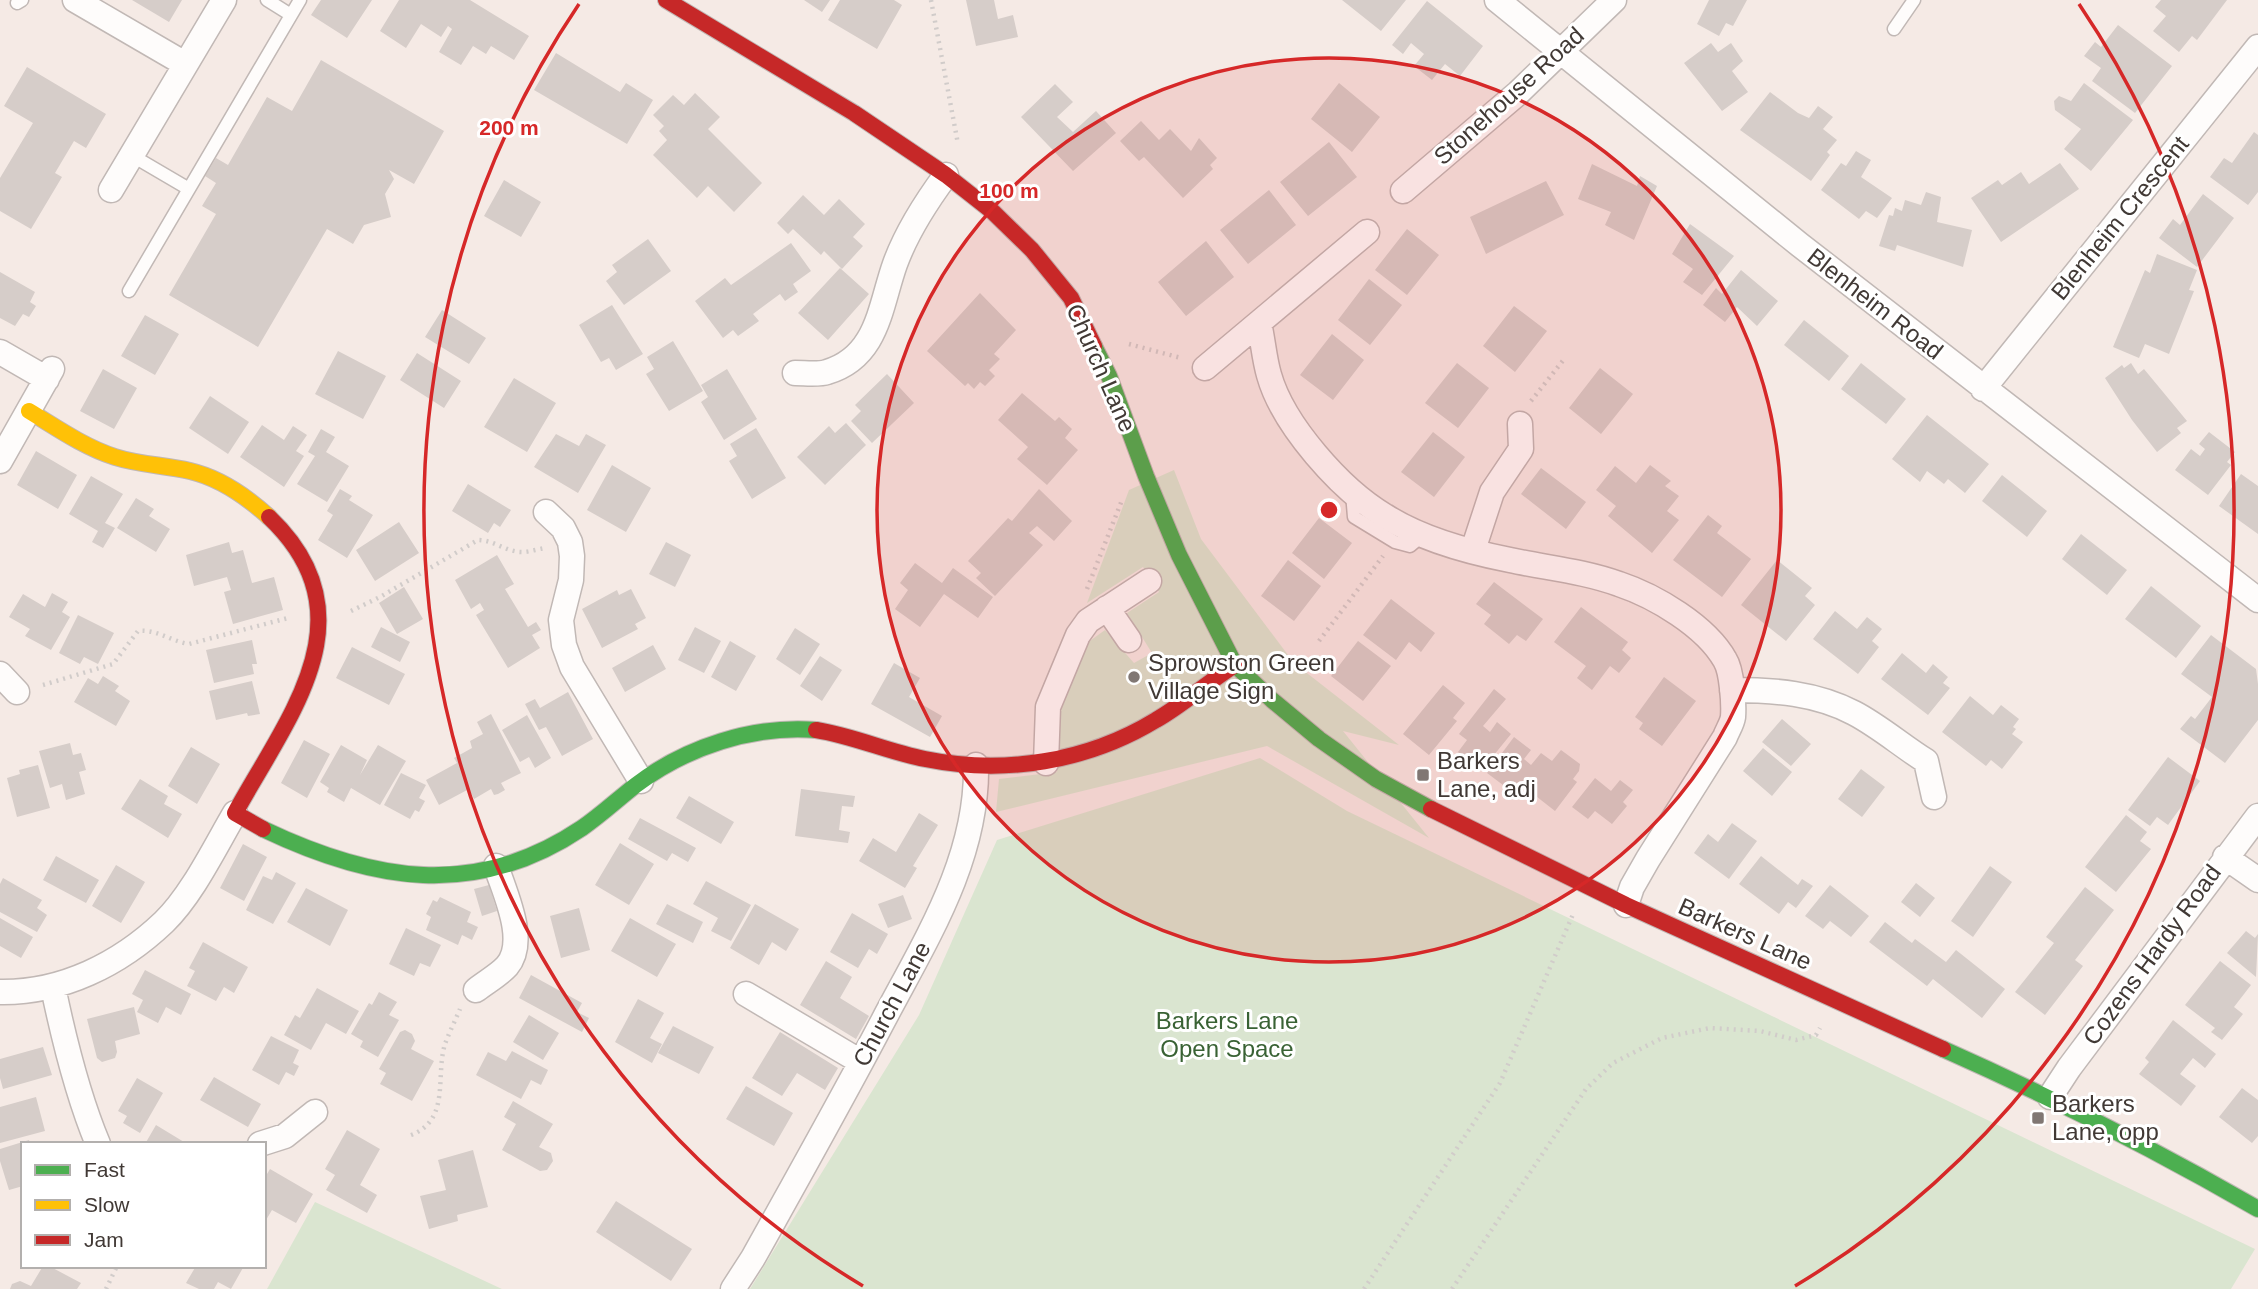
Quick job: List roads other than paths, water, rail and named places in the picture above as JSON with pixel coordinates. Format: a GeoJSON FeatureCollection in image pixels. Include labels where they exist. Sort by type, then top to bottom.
{"type":"FeatureCollection","features":[{"type":"Feature","properties":{"kind":"street"},"geometry":{"type":"LineString","coordinates":[[75,0],[185,64]]}},
{"type":"Feature","properties":{"kind":"street"},"geometry":{"type":"LineString","coordinates":[[111,190],[225,0]]}},
{"type":"Feature","properties":{"kind":"street","name":"Church Lane"},"geometry":{"type":"LineString","coordinates":[[666,0],[854,114],[946,175],[993,212],[1032,250],[1071,298],[1110,376],[1146,476],[1179,555],[1235,665]]}},
{"type":"Feature","properties":{"kind":"street","name":"Blenheim Road"},"geometry":{"type":"LineString","coordinates":[[1497,0],[1800,245],[2258,600]]}},
{"type":"Feature","properties":{"kind":"street","name":"Stonehouse Road"},"geometry":{"type":"LineString","coordinates":[[1403,191],[1518,93],[1614,0]]}},
{"type":"Feature","properties":{"kind":"street","name":"Blenheim Crescent"},"geometry":{"type":"LineString","coordinates":[[1983,389],[2258,47]]}},
{"type":"Feature","properties":{"kind":"street"},"geometry":{"type":"LineString","coordinates":[[795,373],[826,373],[849,362],[866,347],[876,329],[895,264],[908,234],[946,175]]}},
{"type":"Feature","properties":{"kind":"street"},"geometry":{"type":"LineString","coordinates":[[1205,368],[1367,232]]}},
{"type":"Feature","properties":{"kind":"street"},"geometry":{"type":"LineString","coordinates":[[1259,323],[1269,377],[1292,424],[1318,457],[1351,491],[1385,517],[1423,535],[1473,550],[1510,560],[1564,568],[1609,581],[1663,604],[1704,634],[1726,661],[1732,690],[1733,719],[1648,859],[1632,887],[1626,905]]}},
{"type":"Feature","properties":{"kind":"street"},"geometry":{"type":"LineString","coordinates":[[0,352],[50,374],[0,461]]}},
{"type":"Feature","properties":{"kind":"street"},"geometry":{"type":"LineString","coordinates":[[0,992],[53,987],[81,978],[125,953],[166,921],[196,880],[235,813],[308,681],[319,645],[319,600],[304,558],[277,524],[244,497],[209,477],[103,454],[29,411]]}},
{"type":"Feature","properties":{"kind":"street"},"geometry":{"type":"LineString","coordinates":[[1473,550],[1492,492],[1521,449],[1520,424]]}},
{"type":"Feature","properties":{"kind":"street"},"geometry":{"type":"LineString","coordinates":[[546,512],[563,528],[572,556],[571,580],[561,620],[564,645],[572,667],[641,781]]}},
{"type":"Feature","properties":{"kind":"street"},"geometry":{"type":"LineString","coordinates":[[1046,763],[1048,708],[1078,635],[1098,615],[1149,581]]}},
{"type":"Feature","properties":{"kind":"street"},"geometry":{"type":"LineString","coordinates":[[1098,615],[1129,640]]}},
{"type":"Feature","properties":{"kind":"street"},"geometry":{"type":"LineString","coordinates":[[235,813],[295,844],[350,863],[398,874],[445,875],[496,866],[538,853],[575,833],[641,781],[691,751],[733,738],[779,729],[826,731],[867,739],[922,758],[976,765],[1030,766],[1083,754],[1129,735],[1156,721],[1235,665]]}},
{"type":"Feature","properties":{"kind":"street","name":"Barkers Lane"},"geometry":{"type":"LineString","coordinates":[[1235,665],[1272,700],[1376,779],[1626,905],[2050,1097],[2182,1165],[2258,1209]]}},
{"type":"Feature","properties":{"kind":"street"},"geometry":{"type":"LineString","coordinates":[[0,674],[17,692]]}},
{"type":"Feature","properties":{"kind":"street"},"geometry":{"type":"LineString","coordinates":[[1732,690],[1771,690],[1817,698],[1854,713],[1926,761],[1934,797]]}},
{"type":"Feature","properties":{"kind":"street","name":"Church Lane"},"geometry":{"type":"LineString","coordinates":[[733,1289],[862,1062],[950,894],[970,828],[976,765]]}},
{"type":"Feature","properties":{"kind":"street","name":"Cozens Hardy Road"},"geometry":{"type":"LineString","coordinates":[[2050,1097],[2225,857],[2258,816]]}},
{"type":"Feature","properties":{"kind":"street"},"geometry":{"type":"LineString","coordinates":[[2225,857],[2258,880]]}},
{"type":"Feature","properties":{"kind":"street"},"geometry":{"type":"LineString","coordinates":[[477,990],[507,966],[515,951],[517,932],[496,866]]}},
{"type":"Feature","properties":{"kind":"street"},"geometry":{"type":"LineString","coordinates":[[53,987],[66,1044],[97,1142]]}},
{"type":"Feature","properties":{"kind":"street"},"geometry":{"type":"LineString","coordinates":[[746,994],[862,1062]]}},
{"type":"Feature","properties":{"kind":"street"},"geometry":{"type":"LineString","coordinates":[[266,1142],[285,1136],[315,1112]]}},
{"type":"Feature","properties":{"kind":"lane"},"geometry":{"type":"LineString","coordinates":[[267,0],[291,15]]}},
{"type":"Feature","properties":{"kind":"lane"},"geometry":{"type":"LineString","coordinates":[[129,291],[300,0]]}},
{"type":"Feature","properties":{"kind":"lane"},"geometry":{"type":"LineString","coordinates":[[1894,29],[1914,0]]}},
{"type":"Feature","properties":{"kind":"lane"},"geometry":{"type":"LineString","coordinates":[[131,155],[188,189]]}},
{"type":"Feature","properties":{"kind":"lane"},"geometry":{"type":"LineString","coordinates":[[1351,491],[1354,517],[1395,542],[1410,546],[1423,535]]}},
{"type":"Feature","properties":{"kind":"place","name":"Sprowston Green Village Sign"},"geometry":{"type":"Point","coordinates":[1134,677]}},
{"type":"Feature","properties":{"kind":"place","name":"Barkers Lane, adj"},"geometry":{"type":"Point","coordinates":[1423,775]}},
{"type":"Feature","properties":{"kind":"place","name":"Barkers Lane, opp"},"geometry":{"type":"Point","coordinates":[2038,1118]}},
{"type":"Feature","properties":{"kind":"park label","name":"Barkers Lane Open Space"},"geometry":{"type":"Point","coordinates":[1227,1035]}}]}
